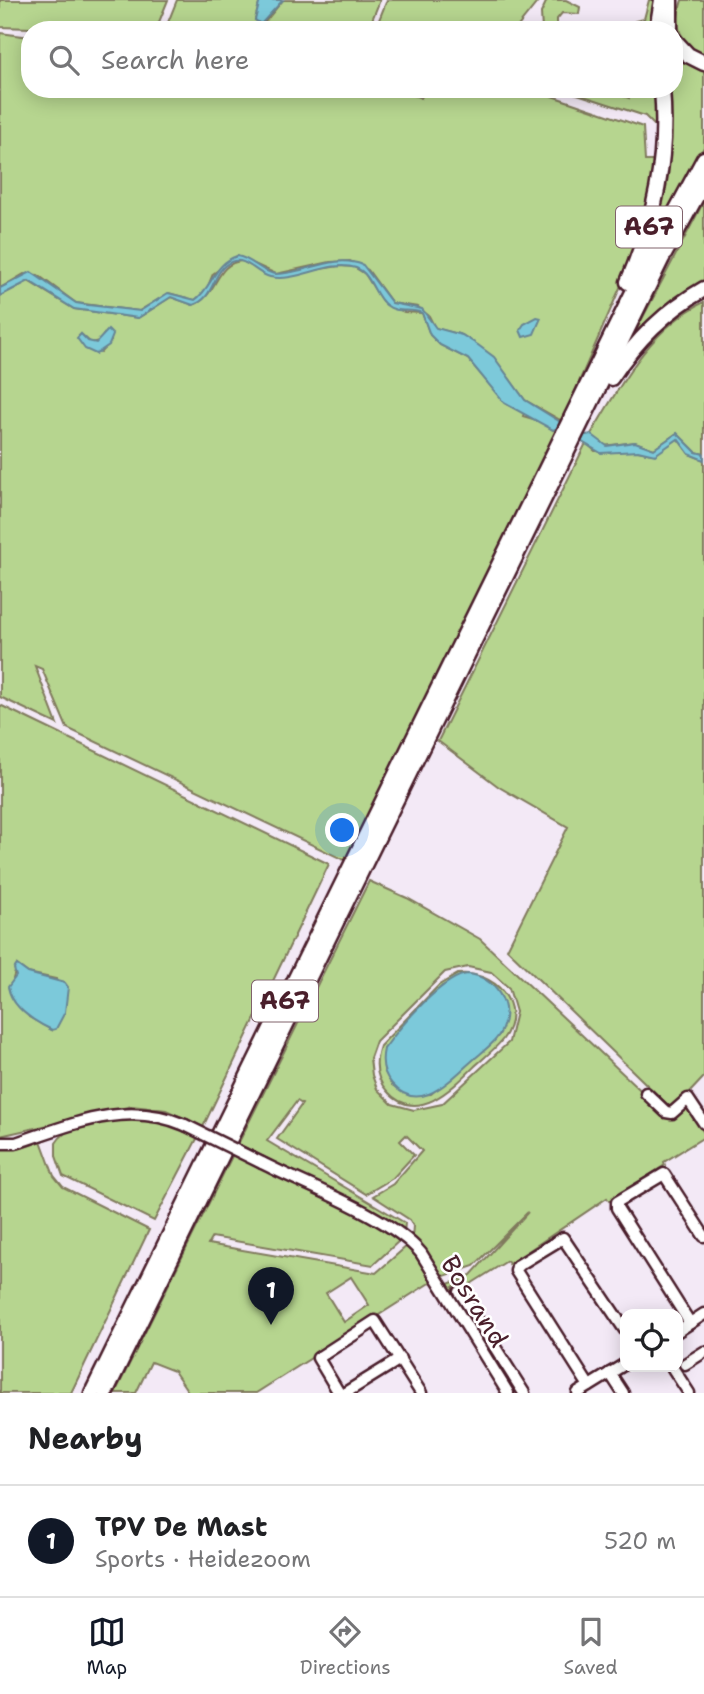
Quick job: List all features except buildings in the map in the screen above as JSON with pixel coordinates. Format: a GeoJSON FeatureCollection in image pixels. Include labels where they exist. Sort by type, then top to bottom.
{"type":"FeatureCollection","features":[{"type":"Feature","properties":{"kind":"highway"},"geometry":{"type":"LineString","coordinates":[[658,21],[662,0]]}},
{"type":"Feature","properties":{"kind":"highway"},"geometry":{"type":"LineString","coordinates":[[670,0],[670,21]]}},
{"type":"Feature","properties":{"kind":"highway"},"geometry":{"type":"LineString","coordinates":[[683,51],[704,62]]}},
{"type":"Feature","properties":{"kind":"highway","name":"A67"},"geometry":{"type":"LineString","coordinates":[[601,357],[607,332],[640,255],[654,208],[664,143],[662,98]]}},
{"type":"Feature","properties":{"kind":"highway","name":"A67"},"geometry":{"type":"LineString","coordinates":[[105,1393],[571,431],[601,357],[704,159]]}},
{"type":"Feature","properties":{"kind":"highway","name":"A67"},"geometry":{"type":"LineString","coordinates":[[92,1393],[571,431],[704,182]]}},
{"type":"Feature","properties":{"kind":"highway","name":"A67"},"geometry":{"type":"LineString","coordinates":[[571,431],[637,342],[667,313],[704,289]]}},
{"type":"Feature","properties":{"kind":"street"},"geometry":{"type":"LineString","coordinates":[[646,1093],[666,1112],[672,1113],[688,1099],[704,1123]]}},
{"type":"Feature","properties":{"kind":"street","name":"Bosrand"},"geometry":{"type":"LineString","coordinates":[[0,1143],[16,1143],[110,1114],[150,1114],[185,1125],[371,1216],[408,1239],[421,1253],[506,1390],[515,1380]]}},
{"type":"Feature","properties":{"kind":"street"},"geometry":{"type":"LineString","coordinates":[[690,1323],[617,1208],[617,1202],[664,1174],[704,1236]]}},
{"type":"Feature","properties":{"kind":"street","name":"Bosrand"},"geometry":{"type":"LineString","coordinates":[[589,1386],[516,1271],[517,1266],[563,1238],[620,1323]]}},
{"type":"Feature","properties":{"kind":"street","name":"Bosrand"},"geometry":{"type":"LineString","coordinates":[[460,1292],[524,1393]]}},
{"type":"Feature","properties":{"kind":"street"},"geometry":{"type":"LineString","coordinates":[[683,1328],[704,1314]]}},
{"type":"Feature","properties":{"kind":"street"},"geometry":{"type":"LineString","coordinates":[[400,1359],[342,1393],[318,1358],[375,1321],[400,1359],[421,1393]]}},
{"type":"Feature","properties":{"kind":"street"},"geometry":{"type":"LineString","coordinates":[[685,1364],[704,1352]]}},
{"type":"Feature","properties":{"kind":"street"},"geometry":{"type":"LineString","coordinates":[[579,1393],[620,1367]]}},
{"type":"Feature","properties":{"kind":"street"},"geometry":{"type":"LineString","coordinates":[[676,1372],[689,1393]]}},
{"type":"Feature","properties":{"kind":"street"},"geometry":{"type":"LineString","coordinates":[[610,1373],[623,1393]]}},
{"type":"Feature","properties":{"kind":"green space"},"geometry":{"type":"Polygon","coordinates":[[[0,0],[168,0],[159,21],[21,21],[21,28],[0,27],[0,0]]]}},
{"type":"Feature","properties":{"kind":"green space"},"geometry":{"type":"Polygon","coordinates":[[[177,0],[260,0],[255,20],[258,21],[169,21],[177,0]]]}},
{"type":"Feature","properties":{"kind":"green space"},"geometry":{"type":"Polygon","coordinates":[[[283,0],[380,0],[372,21],[266,21],[283,0]]]}},
{"type":"Feature","properties":{"kind":"green space"},"geometry":{"type":"Polygon","coordinates":[[[387,0],[539,0],[522,21],[379,21],[387,0]]]}},
{"type":"Feature","properties":{"kind":"green space"},"geometry":{"type":"Polygon","coordinates":[[[547,0],[566,0],[580,7],[579,14],[562,13],[557,21],[541,21],[541,13],[547,0]]]}},
{"type":"Feature","properties":{"kind":"green space"},"geometry":{"type":"Polygon","coordinates":[[[649,0],[660,0],[656,21],[635,21],[644,19],[649,0]]]}},
{"type":"Feature","properties":{"kind":"green space"},"geometry":{"type":"Polygon","coordinates":[[[682,0],[704,0],[704,56],[683,37],[683,21],[678,21],[682,0]]]}},
{"type":"Feature","properties":{"kind":"green space"},"geometry":{"type":"Polygon","coordinates":[[[0,33],[21,36],[21,98],[558,98],[643,127],[645,161],[659,161],[633,258],[562,421],[525,400],[494,358],[462,335],[435,328],[429,316],[418,307],[392,303],[368,270],[350,261],[330,262],[276,274],[237,256],[213,274],[206,291],[195,300],[169,293],[139,311],[76,303],[38,275],[24,274],[0,288],[0,33]]]}},
{"type":"Feature","properties":{"kind":"green space"},"geometry":{"type":"Polygon","coordinates":[[[683,51],[704,65],[704,147],[638,265],[665,98],[683,98],[683,51]]]}},
{"type":"Feature","properties":{"kind":"green space"},"geometry":{"type":"Polygon","coordinates":[[[590,98],[659,98],[661,126],[654,125],[645,116],[590,98]]]}},
{"type":"Feature","properties":{"kind":"green space"},"geometry":{"type":"Polygon","coordinates":[[[704,201],[704,286],[621,359],[704,201]]]}},
{"type":"Feature","properties":{"kind":"green space"},"geometry":{"type":"Polygon","coordinates":[[[242,261],[272,277],[339,266],[354,267],[365,274],[382,301],[404,312],[422,313],[430,335],[440,345],[468,359],[506,404],[524,413],[523,416],[540,421],[553,430],[558,428],[346,861],[67,728],[42,669],[35,666],[57,724],[0,697],[0,296],[28,281],[74,309],[138,318],[171,297],[193,305],[201,301],[226,268],[242,261]],[[81,334],[78,337],[101,352],[111,341],[104,334],[99,341],[91,343],[81,334]]]}},
{"type":"Feature","properties":{"kind":"green space"},"geometry":{"type":"Polygon","coordinates":[[[704,302],[704,454],[696,452],[677,433],[654,449],[635,442],[603,446],[591,434],[638,359],[668,327],[704,302]]]}},
{"type":"Feature","properties":{"kind":"green space"},"geometry":{"type":"Polygon","coordinates":[[[678,439],[689,454],[704,460],[704,1077],[673,1110],[507,949],[568,827],[499,787],[438,741],[586,443],[595,451],[638,451],[651,454],[678,439]]]}},
{"type":"Feature","properties":{"kind":"green space"},"geometry":{"type":"Polygon","coordinates":[[[0,705],[329,864],[203,1127],[166,1110],[132,1106],[0,1136],[0,705]],[[17,965],[13,979],[29,1017],[52,1030],[56,979],[28,973],[17,965]]]}},
{"type":"Feature","properties":{"kind":"green space"},"geometry":{"type":"Polygon","coordinates":[[[369,881],[407,898],[480,939],[670,1118],[687,1106],[704,1133],[704,1137],[664,1162],[665,1165],[609,1201],[607,1198],[509,1264],[507,1261],[466,1287],[462,1281],[453,1287],[510,1378],[508,1383],[448,1284],[471,1275],[528,1212],[474,1266],[441,1277],[412,1238],[413,1226],[410,1220],[373,1196],[393,1184],[422,1151],[406,1135],[400,1141],[414,1155],[393,1178],[366,1194],[277,1139],[302,1104],[297,1101],[267,1141],[405,1223],[404,1233],[363,1206],[238,1144],[369,881]],[[468,967],[445,972],[376,1041],[370,1058],[372,1075],[377,1089],[392,1104],[414,1110],[442,1104],[509,1042],[516,1012],[509,988],[491,972],[468,967]]]}},
{"type":"Feature","properties":{"kind":"green space"},"geometry":{"type":"Polygon","coordinates":[[[458,974],[471,974],[474,975],[483,978],[494,984],[509,1002],[510,1026],[503,1039],[446,1092],[423,1104],[410,1105],[399,1101],[383,1086],[377,1069],[380,1046],[439,985],[458,974]],[[474,975],[442,986],[384,1049],[384,1070],[392,1085],[410,1095],[431,1094],[499,1035],[505,1009],[489,982],[474,975]]]}},
{"type":"Feature","properties":{"kind":"green space"},"geometry":{"type":"Polygon","coordinates":[[[118,1117],[158,1118],[199,1135],[154,1221],[63,1176],[56,1156],[56,1143],[68,1131],[84,1124],[118,1117]]]}},
{"type":"Feature","properties":{"kind":"green space"},"geometry":{"type":"Polygon","coordinates":[[[40,1138],[54,1176],[63,1187],[149,1230],[71,1393],[0,1393],[0,1143],[40,1138]]]}},
{"type":"Feature","properties":{"kind":"green space"},"geometry":{"type":"Polygon","coordinates":[[[234,1152],[378,1222],[400,1240],[373,1265],[212,1237],[208,1244],[376,1273],[408,1245],[434,1280],[256,1393],[189,1393],[174,1371],[151,1362],[136,1393],[115,1393],[234,1152]],[[351,1277],[326,1293],[344,1322],[369,1305],[351,1277]]]}},
{"type":"Feature","properties":{"kind":"water"},"geometry":{"type":"Polygon","coordinates":[[[260,0],[283,0],[264,21],[255,20],[260,0]]]}},
{"type":"Feature","properties":{"kind":"water"},"geometry":{"type":"Polygon","coordinates":[[[237,256],[276,274],[341,261],[363,265],[392,303],[422,309],[436,328],[462,335],[478,345],[494,357],[525,400],[562,423],[586,435],[591,434],[607,446],[635,442],[654,449],[677,433],[696,452],[704,454],[704,460],[689,454],[678,439],[655,455],[638,451],[601,453],[558,428],[553,430],[504,403],[468,359],[440,345],[430,335],[422,313],[390,308],[378,296],[366,275],[356,268],[335,266],[281,278],[265,275],[241,261],[231,262],[220,272],[206,297],[200,302],[193,305],[171,297],[138,318],[74,309],[29,281],[0,296],[0,288],[31,272],[76,303],[140,311],[168,293],[195,300],[223,264],[237,256]]]}},
{"type":"Feature","properties":{"kind":"water"},"geometry":{"type":"Polygon","coordinates":[[[537,317],[541,318],[534,334],[523,337],[520,330],[524,324],[537,317]]]}},
{"type":"Feature","properties":{"kind":"water"},"geometry":{"type":"Polygon","coordinates":[[[108,330],[113,335],[109,345],[96,354],[85,349],[77,338],[81,334],[88,341],[96,343],[108,330]]]}},
{"type":"Feature","properties":{"kind":"water"},"geometry":{"type":"Polygon","coordinates":[[[17,965],[28,973],[65,983],[68,987],[65,1012],[56,1029],[52,1030],[32,1018],[19,1008],[10,995],[8,987],[16,976],[14,969],[17,965]]]}},
{"type":"Feature","properties":{"kind":"water"},"geometry":{"type":"Polygon","coordinates":[[[469,974],[487,981],[499,994],[505,1010],[500,1034],[485,1050],[435,1091],[413,1096],[403,1093],[392,1084],[385,1072],[384,1049],[435,992],[459,976],[469,974]]]}},
{"type":"Feature","properties":{"kind":"place","name":"TPV De Mast"},"geometry":{"type":"Point","coordinates":[271,1325]}}]}
